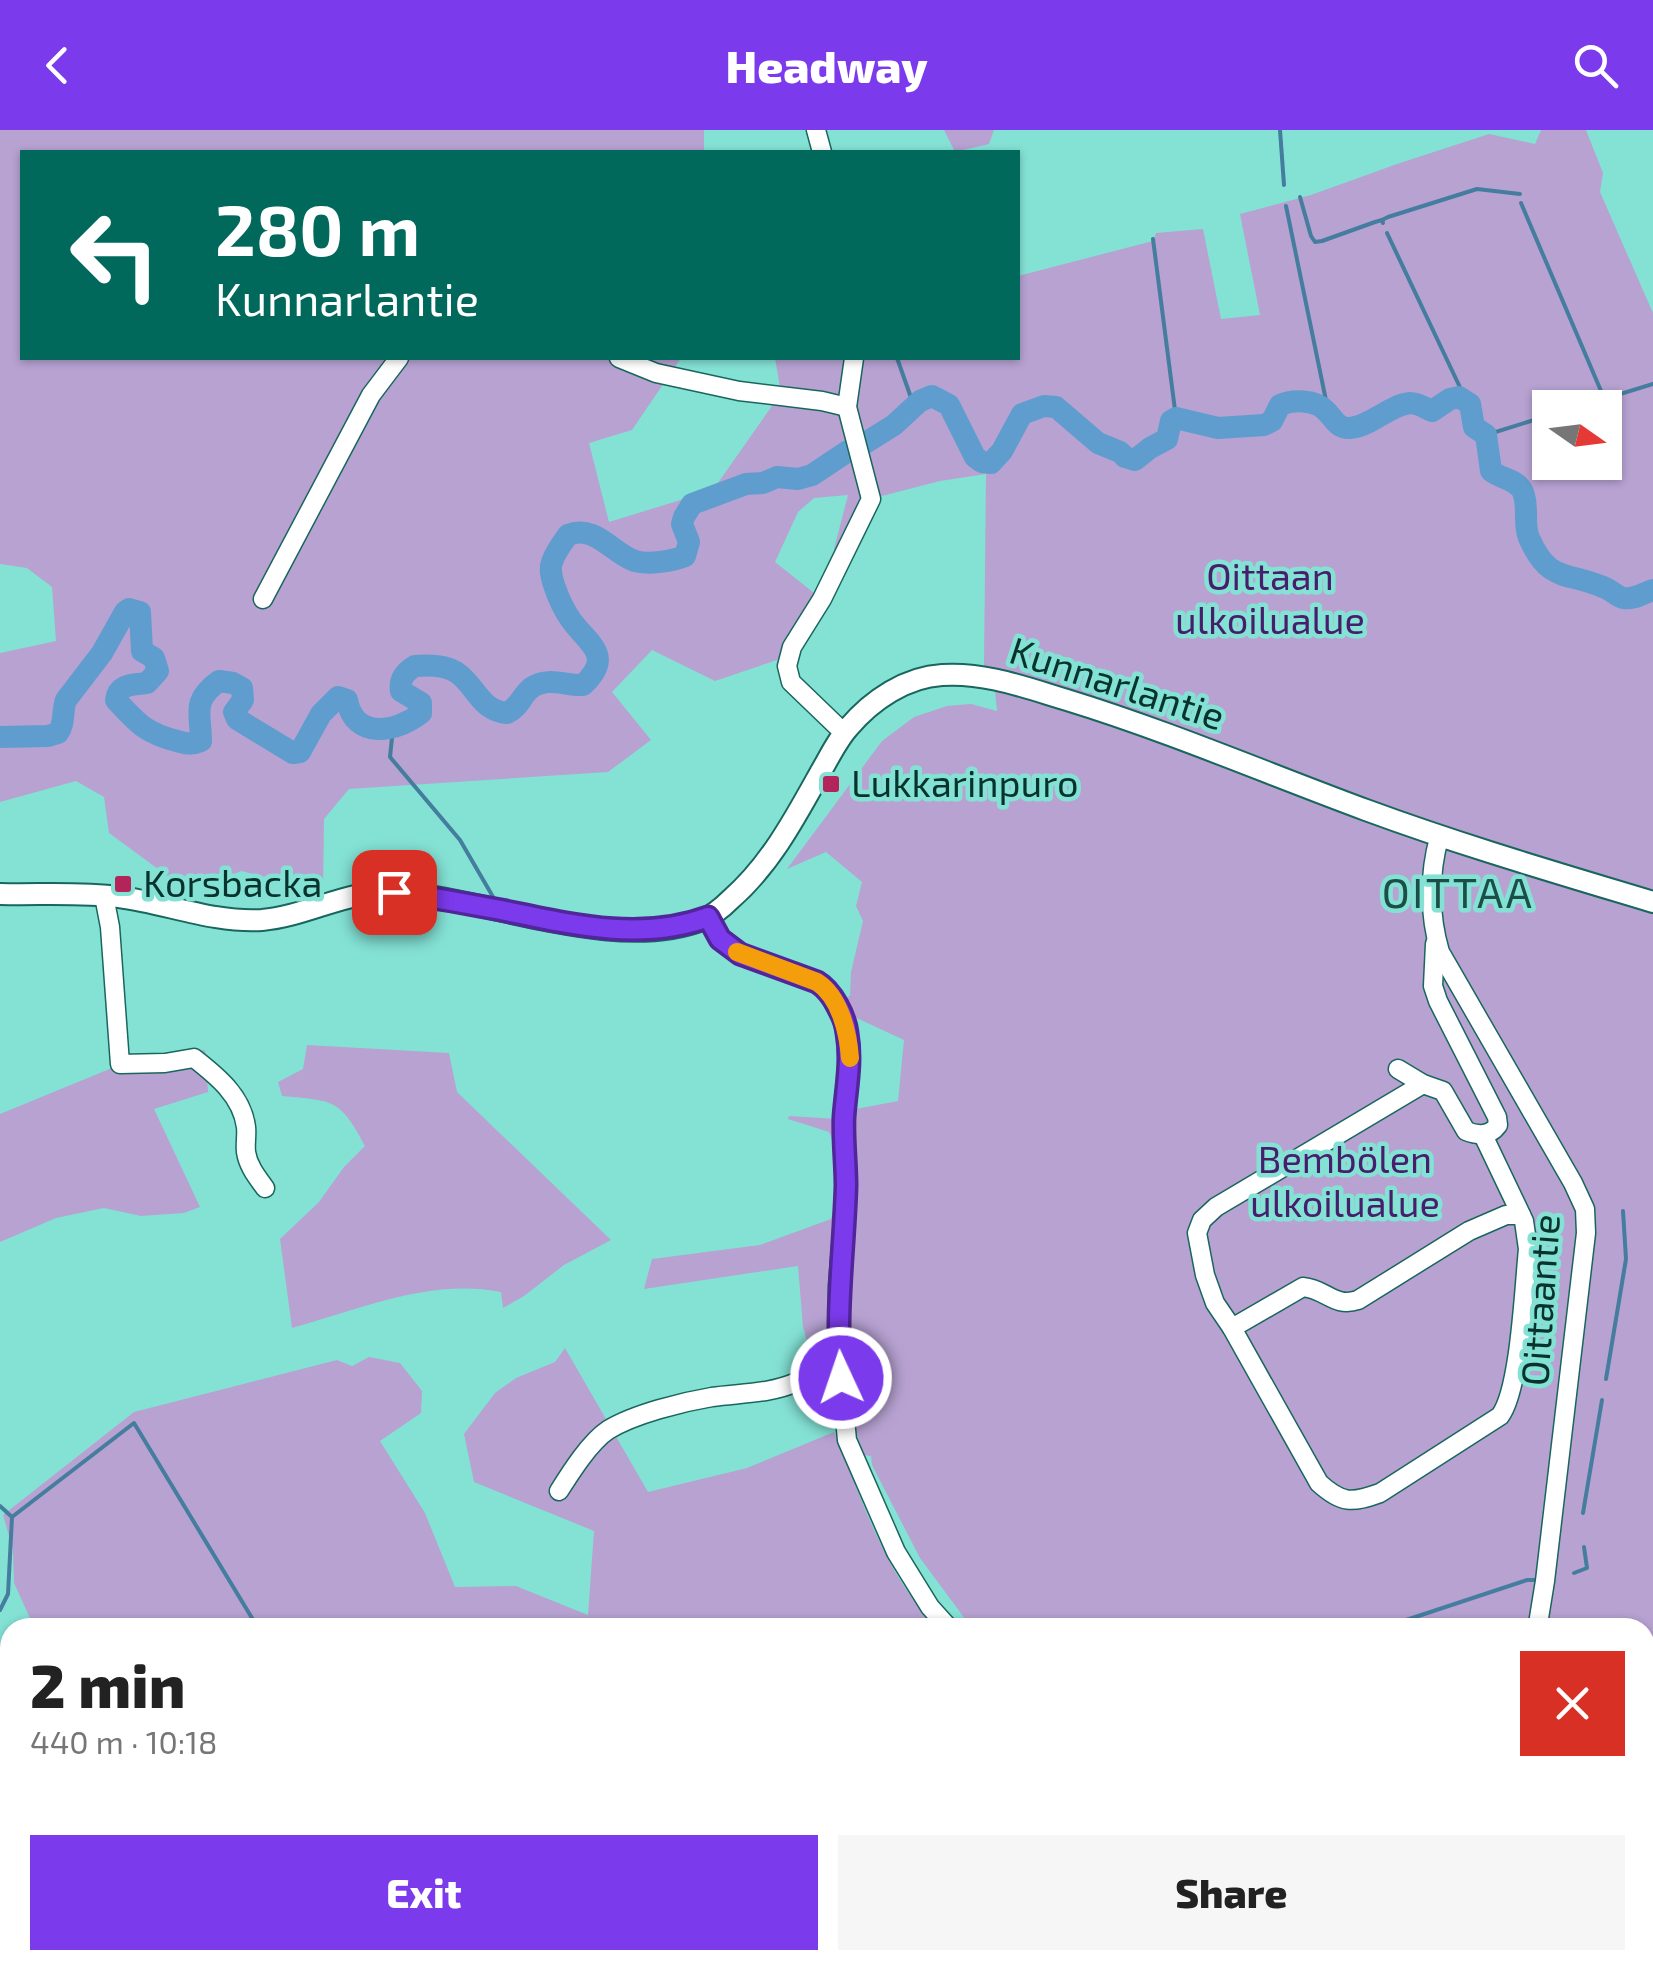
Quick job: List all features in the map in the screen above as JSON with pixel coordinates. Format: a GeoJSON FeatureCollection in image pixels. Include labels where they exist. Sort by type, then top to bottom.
{"type":"FeatureCollection","features":[{"type":"Feature","properties":{"kind":"main road","name":"Kunnarlantie"},"geometry":{"type":"LineString","coordinates":[[0,894],[104,896],[234,919],[275,918],[354,896],[394,892],[574,925],[648,930],[686,925],[708,917],[746,886],[771,854],[844,734],[868,708],[894,689],[920,678],[944,674],[983,677],[1020,686],[1145,725],[1439,838],[1653,902]]}},
{"type":"Feature","properties":{"kind":"street"},"geometry":{"type":"LineString","coordinates":[[263,599],[371,395],[397,360]]}},
{"type":"Feature","properties":{"kind":"street"},"geometry":{"type":"LineString","coordinates":[[624,360],[656,373],[739,392],[848,407]]}},
{"type":"Feature","properties":{"kind":"street"},"geometry":{"type":"LineString","coordinates":[[844,734],[791,682],[787,666],[792,647],[822,600],[871,499],[848,407],[854,360]]}},
{"type":"Feature","properties":{"kind":"street","name":"Oittaantie"},"geometry":{"type":"LineString","coordinates":[[1439,838],[1432,886],[1440,952],[1585,1209],[1586,1233],[1539,1618]]}},
{"type":"Feature","properties":{"kind":"street"},"geometry":{"type":"LineString","coordinates":[[104,896],[110,927],[120,1064],[194,1058],[228,1086],[246,1124],[246,1154],[264,1188]]}},
{"type":"Feature","properties":{"kind":"street"},"geometry":{"type":"LineString","coordinates":[[708,917],[720,939],[740,954],[826,988],[846,1027],[850,1056],[844,1118],[846,1188],[838,1286],[838,1347],[847,1440],[896,1552],[940,1618]]}},
{"type":"Feature","properties":{"kind":"street"},"geometry":{"type":"LineString","coordinates":[[1398,1069],[1443,1090],[1466,1131],[1483,1135],[1498,1125],[1433,986],[1436,938]]}},
{"type":"Feature","properties":{"kind":"street"},"geometry":{"type":"LineString","coordinates":[[1424,1084],[1216,1208],[1202,1220],[1196,1233],[1215,1303],[1319,1483],[1331,1494],[1348,1501],[1380,1494],[1507,1408],[1514,1378],[1527,1234],[1483,1135]]}},
{"type":"Feature","properties":{"kind":"street"},"geometry":{"type":"LineString","coordinates":[[1232,1328],[1304,1287],[1348,1304],[1469,1230],[1506,1216],[1521,1215]]}},
{"type":"Feature","properties":{"kind":"street"},"geometry":{"type":"LineString","coordinates":[[559,1490],[605,1432],[681,1404],[765,1392],[801,1381],[838,1347]]}},
{"type":"Feature","properties":{"kind":"green space"},"geometry":{"type":"Polygon","coordinates":[[[0,130],[704,130],[704,150],[20,150],[20,360],[680,360],[632,430],[589,443],[609,522],[713,490],[781,393],[775,360],[1020,360],[1020,275],[1153,241],[1156,233],[1203,229],[1221,319],[1260,315],[1240,214],[1311,195],[1489,134],[1535,144],[1541,130],[1586,130],[1603,173],[1600,192],[1653,313],[1653,1618],[964,1618],[920,1558],[871,1456],[863,1455],[853,1415],[844,1332],[851,1121],[856,1109],[898,1101],[904,1040],[850,1015],[842,1004],[850,995],[863,921],[856,906],[862,882],[826,852],[787,869],[882,741],[914,717],[947,706],[971,704],[997,711],[995,692],[984,665],[986,474],[878,497],[842,553],[834,549],[848,495],[814,498],[798,512],[775,562],[819,597],[783,658],[715,681],[652,650],[612,692],[651,740],[608,772],[349,789],[324,819],[323,891],[241,871],[208,886],[169,877],[109,833],[104,797],[76,781],[0,802],[0,653],[56,641],[52,587],[27,568],[0,564],[0,130]]]}},
{"type":"Feature","properties":{"kind":"green space"},"geometry":{"type":"Polygon","coordinates":[[[944,130],[994,130],[989,144],[954,150],[944,130]]]}},
{"type":"Feature","properties":{"kind":"green space"},"geometry":{"type":"Polygon","coordinates":[[[307,1045],[449,1053],[457,1092],[611,1240],[564,1265],[503,1308],[501,1292],[448,1289],[396,1298],[292,1328],[280,1239],[319,1202],[365,1146],[349,1119],[333,1105],[282,1096],[278,1082],[303,1069],[307,1045]]]}},
{"type":"Feature","properties":{"kind":"green space"},"geometry":{"type":"Polygon","coordinates":[[[205,1050],[208,1092],[154,1109],[200,1207],[184,1213],[141,1216],[104,1208],[56,1218],[0,1242],[0,1114],[129,1061],[205,1050]]]}},
{"type":"Feature","properties":{"kind":"green space"},"geometry":{"type":"Polygon","coordinates":[[[789,1116],[838,1119],[838,1175],[836,1152],[829,1132],[788,1119],[789,1116]]]}},
{"type":"Feature","properties":{"kind":"green space"},"geometry":{"type":"Polygon","coordinates":[[[838,1175],[829,1336],[835,1412],[827,1412],[803,1327],[798,1266],[644,1289],[652,1259],[760,1245],[831,1219],[838,1175]]]}},
{"type":"Feature","properties":{"kind":"green space"},"geometry":{"type":"Polygon","coordinates":[[[565,1348],[648,1492],[747,1468],[834,1432],[889,1560],[929,1618],[30,1618],[14,1583],[13,1550],[3,1515],[134,1412],[337,1360],[352,1366],[369,1357],[400,1363],[422,1391],[421,1413],[380,1441],[425,1513],[455,1587],[516,1586],[588,1615],[594,1531],[474,1482],[464,1434],[495,1393],[516,1378],[555,1362],[565,1348]]]}},
{"type":"Feature","properties":{"kind":"waterway"},"geometry":{"type":"LineString","coordinates":[[1280,130],[1284,185]]}},
{"type":"Feature","properties":{"kind":"waterway"},"geometry":{"type":"LineString","coordinates":[[1382,220],[1477,189],[1520,194]]}},
{"type":"Feature","properties":{"kind":"waterway"},"geometry":{"type":"LineString","coordinates":[[1300,197],[1315,242],[1382,220],[1383,223]]}},
{"type":"Feature","properties":{"kind":"waterway"},"geometry":{"type":"LineString","coordinates":[[1521,203],[1601,390]]}},
{"type":"Feature","properties":{"kind":"waterway"},"geometry":{"type":"LineString","coordinates":[[1286,206],[1329,415]]}},
{"type":"Feature","properties":{"kind":"waterway"},"geometry":{"type":"LineString","coordinates":[[1387,233],[1466,400]]}},
{"type":"Feature","properties":{"kind":"waterway"},"geometry":{"type":"LineString","coordinates":[[1153,239],[1176,418]]}},
{"type":"Feature","properties":{"kind":"waterway"},"geometry":{"type":"LineString","coordinates":[[898,360],[914,406]]}},
{"type":"Feature","properties":{"kind":"waterway"},"geometry":{"type":"LineString","coordinates":[[1622,394],[1653,384]]}},
{"type":"Feature","properties":{"kind":"waterway"},"geometry":{"type":"LineString","coordinates":[[862,445],[932,396],[949,405],[975,457],[991,463],[1022,414],[1044,406],[1056,407],[1098,443],[1135,460],[1167,439],[1171,421],[1176,418],[1218,428],[1264,425],[1272,421],[1280,405],[1304,402],[1316,404],[1339,425],[1350,428],[1402,405],[1416,404],[1432,411],[1459,397],[1470,404],[1474,427],[1486,435],[1491,471],[1517,484],[1523,492],[1527,533],[1536,552],[1551,569],[1623,598],[1653,590]]}},
{"type":"Feature","properties":{"kind":"waterway"},"geometry":{"type":"LineString","coordinates":[[1486,435],[1532,421]]}},
{"type":"Feature","properties":{"kind":"waterway"},"geometry":{"type":"LineString","coordinates":[[0,737],[58,733],[66,700],[129,609],[140,612],[142,651],[154,658],[158,671],[147,683],[120,690],[116,700],[143,726],[177,741],[201,741],[201,702],[219,681],[242,688],[243,700],[234,712],[237,719],[293,753],[300,752],[321,714],[338,697],[347,700],[358,722],[377,729],[400,725],[421,713],[421,703],[401,691],[403,676],[415,666],[452,670],[490,708],[507,713],[537,684],[583,685],[597,666],[595,650],[566,612],[552,577],[553,559],[568,535],[595,536],[635,561],[680,558],[685,556],[689,542],[682,524],[692,504],[746,484],[812,475],[848,451]]}},
{"type":"Feature","properties":{"kind":"waterway"},"geometry":{"type":"LineString","coordinates":[[393,728],[390,757],[460,840],[496,902]]}},
{"type":"Feature","properties":{"kind":"waterway"},"geometry":{"type":"LineString","coordinates":[[1606,1379],[1626,1259],[1623,1211]]}},
{"type":"Feature","properties":{"kind":"waterway"},"geometry":{"type":"LineString","coordinates":[[1583,1513],[1602,1400]]}},
{"type":"Feature","properties":{"kind":"waterway"},"geometry":{"type":"LineString","coordinates":[[0,1610],[8,1594],[12,1517],[134,1423],[252,1618]]}},
{"type":"Feature","properties":{"kind":"waterway"},"geometry":{"type":"LineString","coordinates":[[0,1506],[12,1517]]}},
{"type":"Feature","properties":{"kind":"waterway"},"geometry":{"type":"LineString","coordinates":[[1574,1573],[1587,1568],[1584,1547]]}},
{"type":"Feature","properties":{"kind":"waterway"},"geometry":{"type":"LineString","coordinates":[[1412,1618],[1536,1580]]}},
{"type":"Feature","properties":{"kind":"slow traffic"},"geometry":{"type":"LineString","coordinates":[[737,952],[826,988],[846,1027],[850,1058]]}},
{"type":"Feature","properties":{"kind":"place","name":"Lukkarinpuro"},"geometry":{"type":"Point","coordinates":[831,784]}},
{"type":"Feature","properties":{"kind":"place","name":"Korsbacka"},"geometry":{"type":"Point","coordinates":[123,884]}},
{"type":"Feature","properties":{"kind":"district","name":"OITTAA"},"geometry":{"type":"Point","coordinates":[1458,893]}},
{"type":"Feature","properties":{"kind":"route"},"geometry":{"type":"LineString","coordinates":[[394,892],[616,929],[648,930],[686,925],[708,917],[720,939],[740,954],[826,988],[846,1027],[850,1056],[838,1286],[841,1378]]}},
{"type":"Feature","properties":{"kind":"park label","name":"Oittaan ulkoilualue"},"geometry":{"type":"Point","coordinates":[1270,599]}},
{"type":"Feature","properties":{"kind":"park label","name":"Bembölen ulkoilualue"},"geometry":{"type":"Point","coordinates":[1345,1182]}}]}
